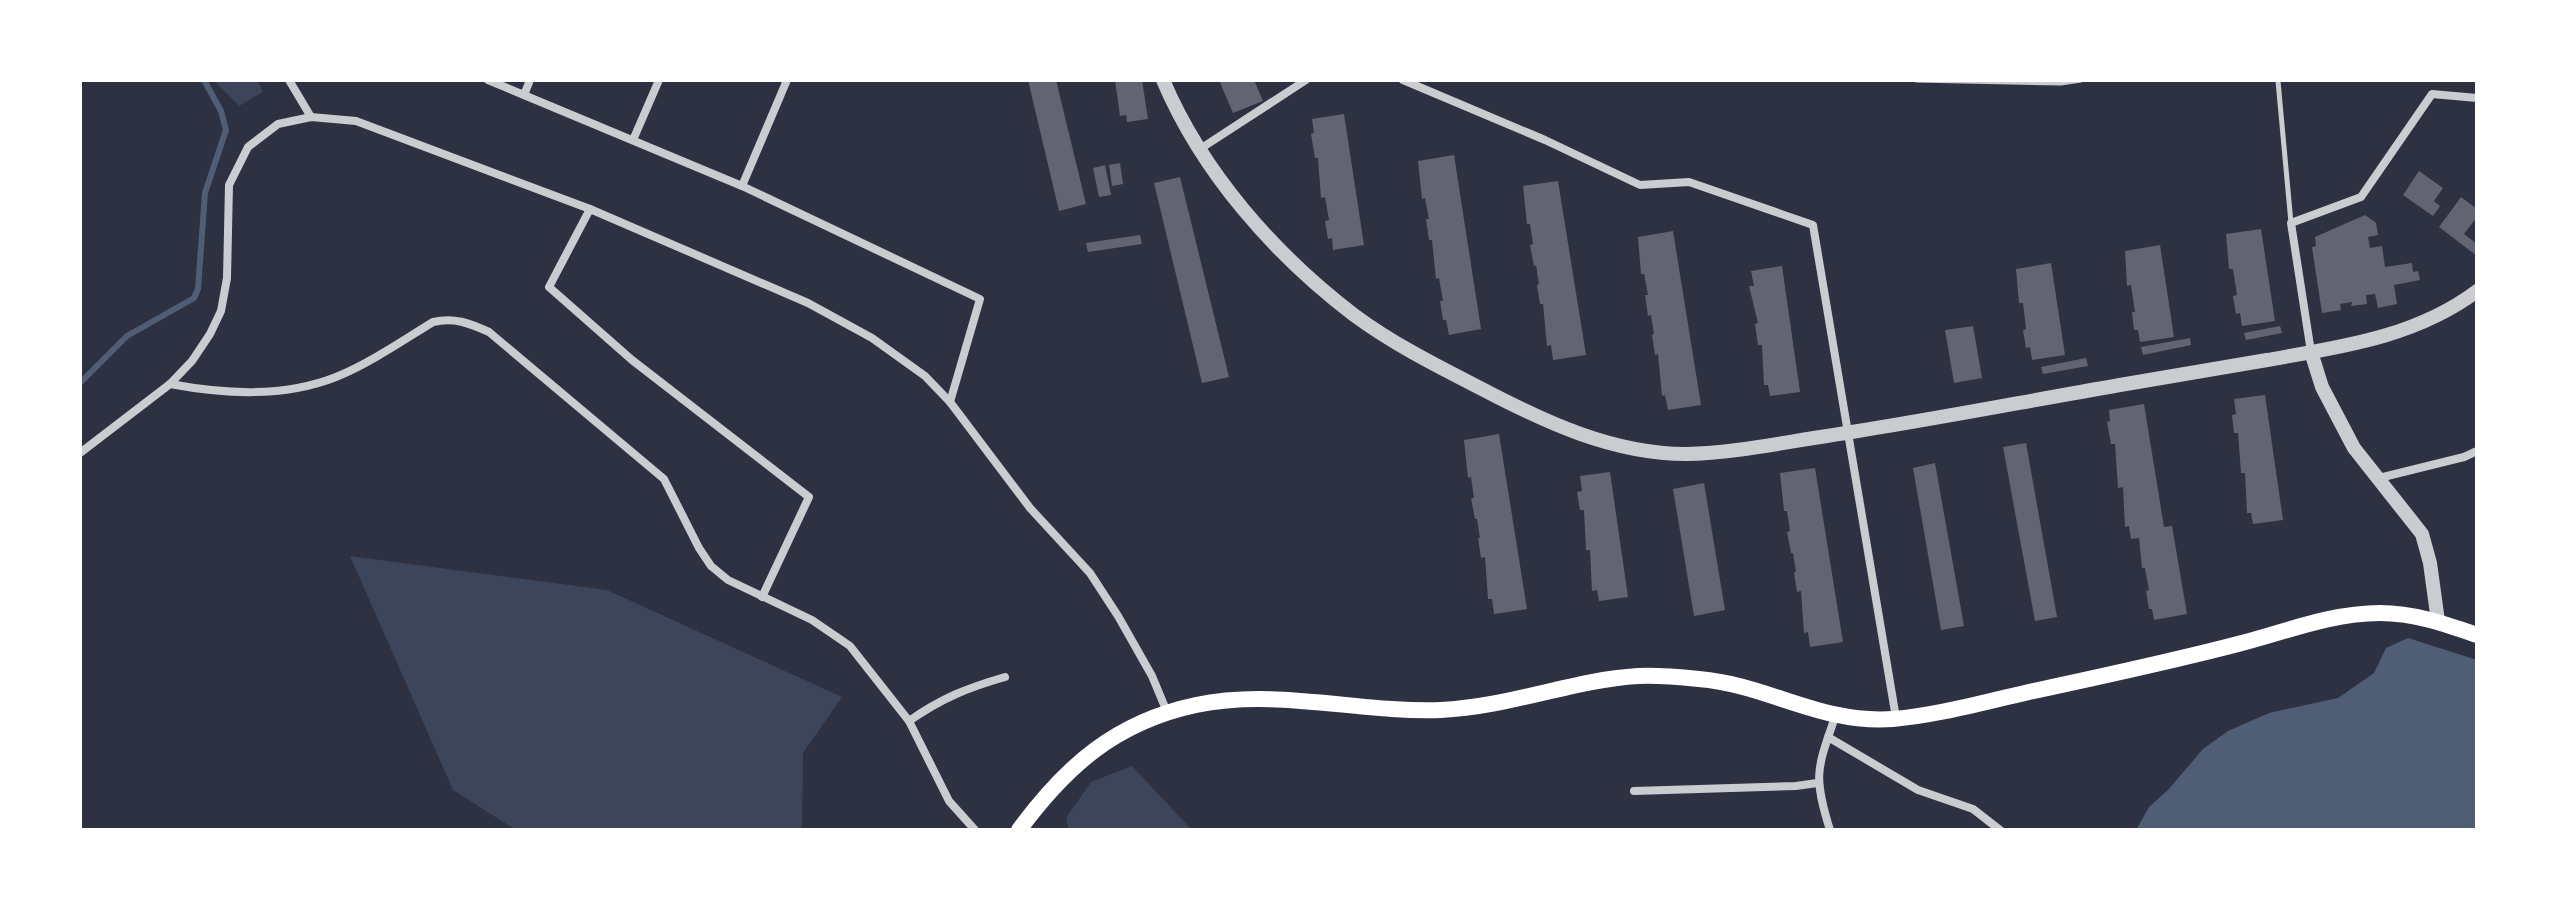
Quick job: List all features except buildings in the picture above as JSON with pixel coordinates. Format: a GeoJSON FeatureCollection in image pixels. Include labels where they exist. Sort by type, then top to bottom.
{"type":"FeatureCollection","features":[{"type":"Feature","properties":{"kind":"main road"},"geometry":{"type":"LineString","coordinates":[[1019,830],[1047,792],[1085,757],[1122,733],[1167,712],[1218,701],[1247,698],[1400,710],[1442,710],[1517,701],[1636,676],[1669,676],[1734,685],[1835,717],[1866,720],[1944,711],[2187,658],[2346,615],[2406,614],[2477,635]]}},
{"type":"Feature","properties":{"kind":"street"},"geometry":{"type":"LineString","coordinates":[[289,80],[311,117]]}},
{"type":"Feature","properties":{"kind":"street"},"geometry":{"type":"LineString","coordinates":[[488,80],[742,186],[980,299],[950,402]]}},
{"type":"Feature","properties":{"kind":"street"},"geometry":{"type":"LineString","coordinates":[[524,95],[530,80]]}},
{"type":"Feature","properties":{"kind":"street"},"geometry":{"type":"LineString","coordinates":[[633,140],[659,80]]}},
{"type":"Feature","properties":{"kind":"street"},"geometry":{"type":"LineString","coordinates":[[742,186],[787,80]]}},
{"type":"Feature","properties":{"kind":"street"},"geometry":{"type":"LineString","coordinates":[[1163,80],[1200,149],[1241,207],[1286,256],[1356,316],[1439,367],[1542,421],[1640,449],[1683,454],[1718,452],[1848,433],[2311,352],[2399,333],[2429,321],[2477,291]]}},
{"type":"Feature","properties":{"kind":"street"},"geometry":{"type":"LineString","coordinates":[[1200,149],[1306,80]]}},
{"type":"Feature","properties":{"kind":"street"},"geometry":{"type":"LineString","coordinates":[[1403,80],[1545,140],[1640,185],[1689,182],[1813,225],[1896,718]]}},
{"type":"Feature","properties":{"kind":"street"},"geometry":{"type":"LineString","coordinates":[[2438,621],[2430,563],[2422,534],[2354,448],[2322,387],[2311,352],[2291,223],[2361,197],[2432,94],[2477,98]]}},
{"type":"Feature","properties":{"kind":"street"},"geometry":{"type":"LineString","coordinates":[[80,453],[170,384],[192,361],[210,334],[221,311],[227,278],[229,185],[248,147],[278,124],[311,117],[356,121],[590,209],[808,303],[872,338],[925,376],[950,402],[1030,508],[1090,573],[1145,664],[1167,712]]}},
{"type":"Feature","properties":{"kind":"street"},"geometry":{"type":"LineString","coordinates":[[590,209],[549,287],[632,360],[809,497],[762,597]]}},
{"type":"Feature","properties":{"kind":"street"},"geometry":{"type":"LineString","coordinates":[[170,384],[219,393],[265,392],[308,385],[334,378],[360,365],[433,322],[448,319],[469,323],[489,332],[664,479],[711,566],[728,580],[812,620],[850,646],[909,721],[949,801],[975,830]]}},
{"type":"Feature","properties":{"kind":"street"},"geometry":{"type":"LineString","coordinates":[[2379,478],[2477,451]]}},
{"type":"Feature","properties":{"kind":"street"},"geometry":{"type":"LineString","coordinates":[[909,721],[951,694],[1005,677]]}},
{"type":"Feature","properties":{"kind":"street"},"geometry":{"type":"LineString","coordinates":[[1830,830],[1817,783],[1818,769],[1835,717]]}},
{"type":"Feature","properties":{"kind":"street"},"geometry":{"type":"LineString","coordinates":[[1828,737],[1918,790],[1973,809],[2000,830]]}},
{"type":"Feature","properties":{"kind":"street"},"geometry":{"type":"LineString","coordinates":[[1634,791],[1817,783]]}},
{"type":"Feature","properties":{"kind":"lane"},"geometry":{"type":"LineString","coordinates":[[1916,80],[2061,83],[2081,80]]}},
{"type":"Feature","properties":{"kind":"lane"},"geometry":{"type":"LineString","coordinates":[[2278,80],[2291,223]]}},
{"type":"Feature","properties":{"kind":"shaded area"},"geometry":{"type":"Polygon","coordinates":[[[213,80],[257,80],[263,92],[239,106],[213,80]]]}},
{"type":"Feature","properties":{"kind":"shaded area"},"geometry":{"type":"Polygon","coordinates":[[[350,556],[607,590],[842,697],[803,753],[802,830],[516,830],[453,790],[350,556]]]}},
{"type":"Feature","properties":{"kind":"shaded area"},"geometry":{"type":"Polygon","coordinates":[[[2408,638],[2477,660],[2477,830],[2136,830],[2149,807],[2203,749],[2228,731],[2269,713],[2338,698],[2374,673],[2386,648],[2408,638]]]}},
{"type":"Feature","properties":{"kind":"shaded area"},"geometry":{"type":"Polygon","coordinates":[[[1132,766],[1192,830],[1069,830],[1066,818],[1091,782],[1132,766]]]}},
{"type":"Feature","properties":{"kind":"waterway"},"geometry":{"type":"LineString","coordinates":[[80,383],[127,336],[194,298],[198,289],[205,193],[226,130],[221,111],[204,80]]}}]}
